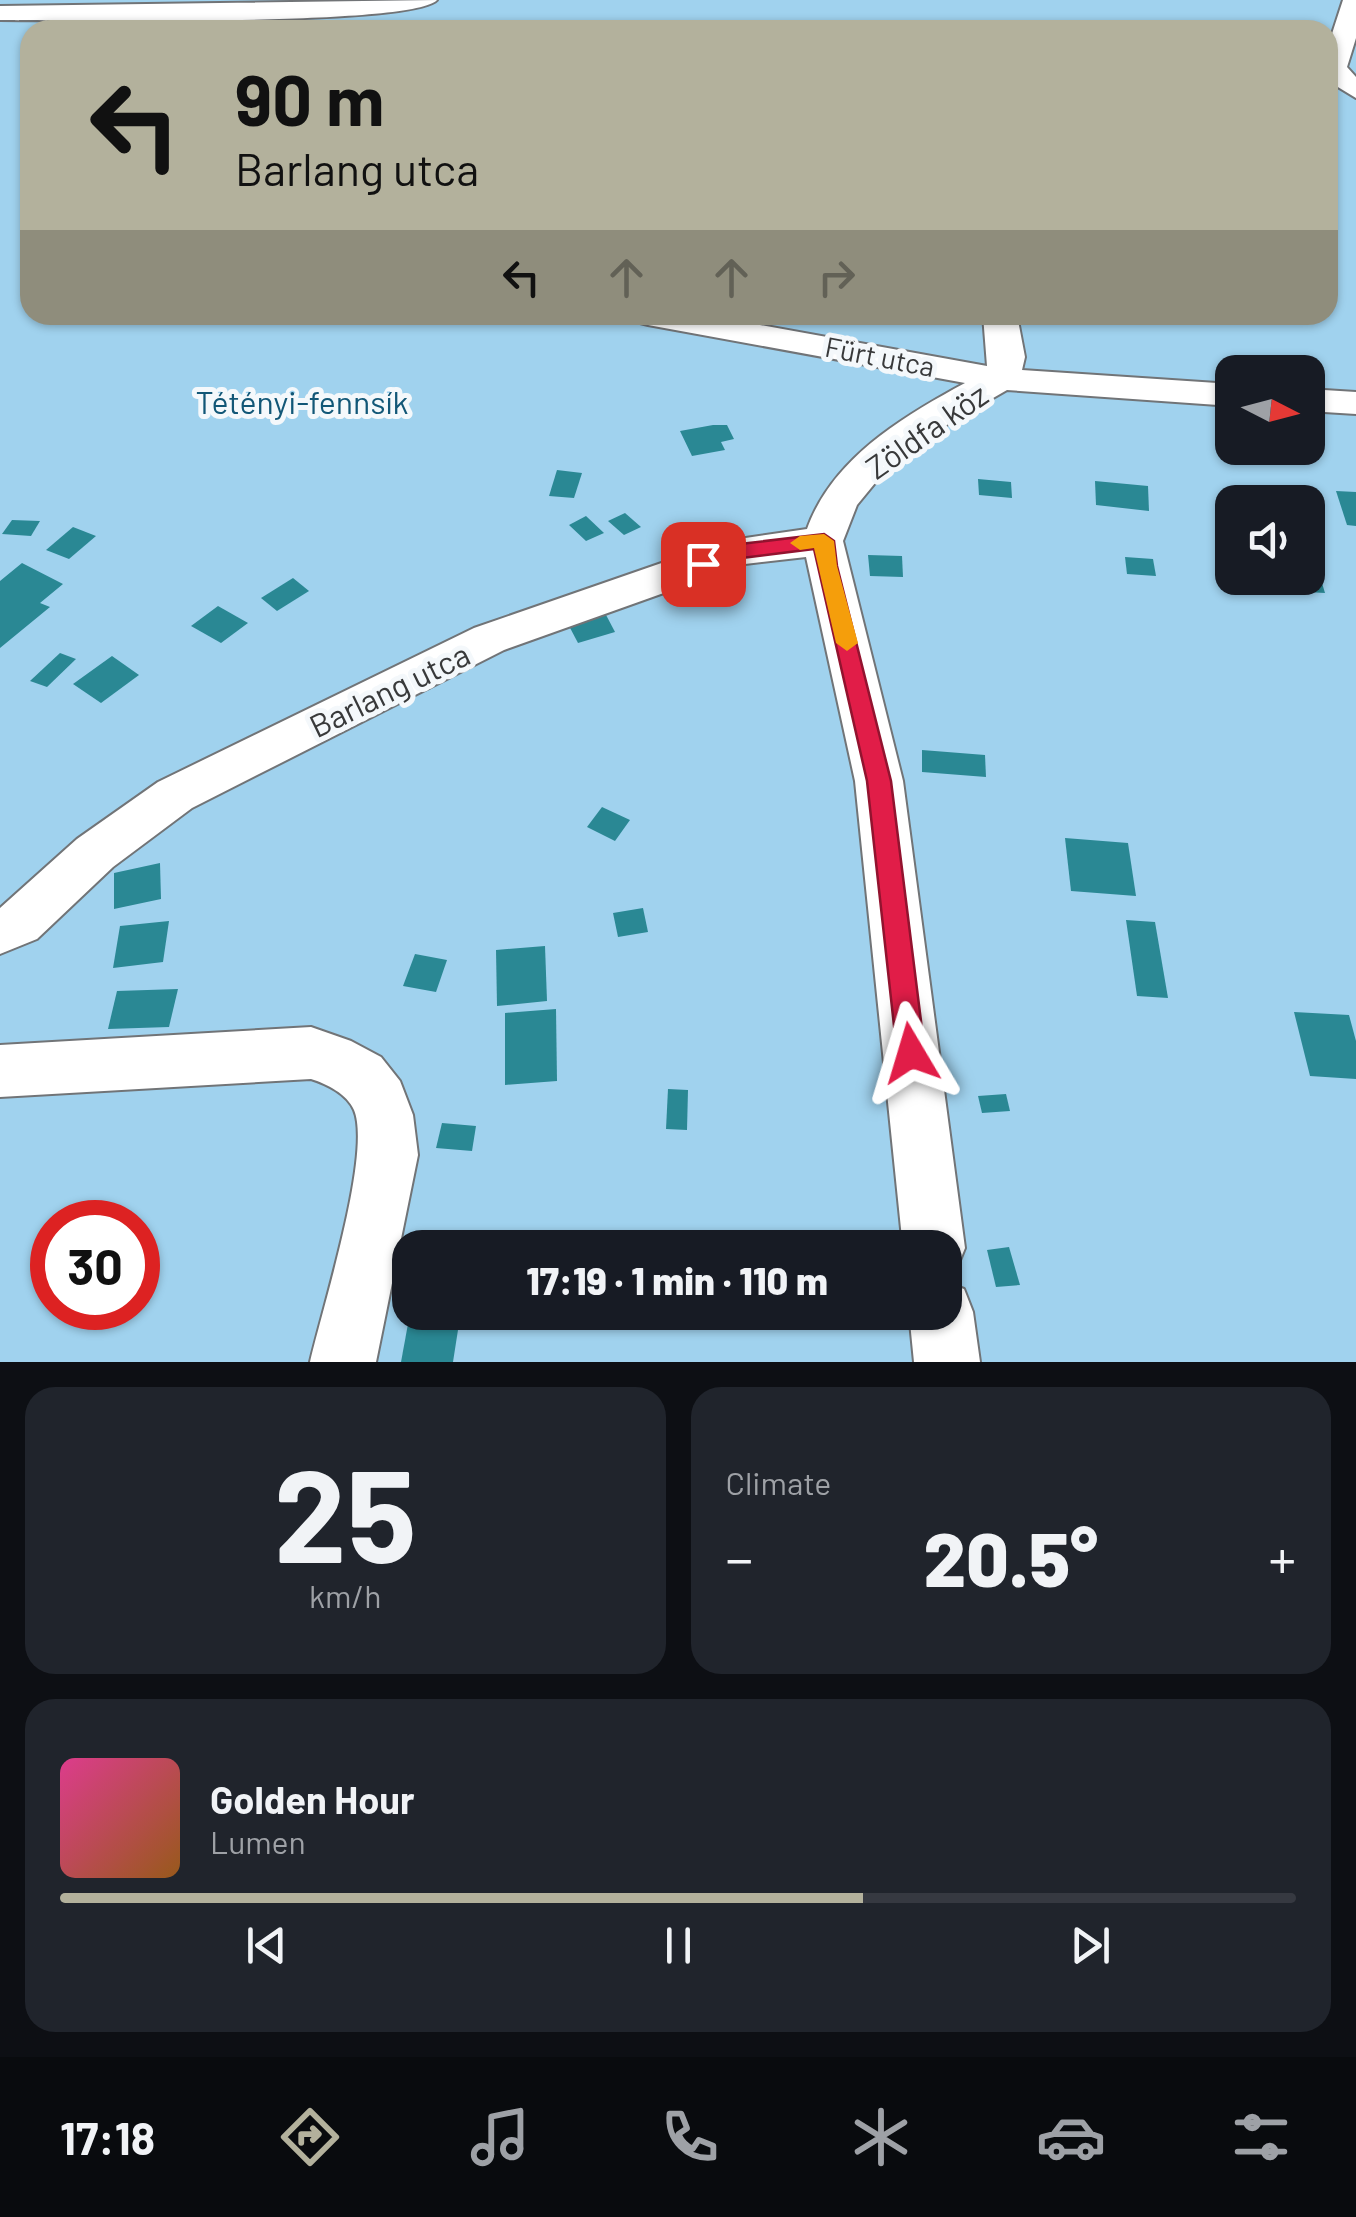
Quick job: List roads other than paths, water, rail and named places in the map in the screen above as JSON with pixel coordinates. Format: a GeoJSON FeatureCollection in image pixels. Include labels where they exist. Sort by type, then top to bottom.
{"type":"FeatureCollection","features":[{"type":"Feature","properties":{"kind":"street"},"geometry":{"type":"LineString","coordinates":[[201,12],[266,0]]}},
{"type":"Feature","properties":{"kind":"street"},"geometry":{"type":"LineString","coordinates":[[0,12],[359,9],[425,0]]}},
{"type":"Feature","properties":{"kind":"street"},"geometry":{"type":"LineString","coordinates":[[1338,54],[1355,0]]}},
{"type":"Feature","properties":{"kind":"street","name":"Fürt utca"},"geometry":{"type":"LineString","coordinates":[[703,325],[1002,379],[1215,394]]}},
{"type":"Feature","properties":{"kind":"street"},"geometry":{"type":"LineString","coordinates":[[1002,325],[1007,357],[1002,379]]}},
{"type":"Feature","properties":{"kind":"street","name":"Zöldfa köz"},"geometry":{"type":"LineString","coordinates":[[824,541],[838,503],[856,478],[923,424],[1002,379]]}},
{"type":"Feature","properties":{"kind":"street"},"geometry":{"type":"LineString","coordinates":[[1325,401],[1356,403]]}},
{"type":"Feature","properties":{"kind":"street"},"geometry":{"type":"LineString","coordinates":[[824,541],[826,566],[879,781],[932,1230]]}},
{"type":"Feature","properties":{"kind":"street","name":"Barlang utca"},"geometry":{"type":"LineString","coordinates":[[0,932],[19,923],[95,853],[175,795],[488,640],[740,551],[824,541]]}},
{"type":"Feature","properties":{"kind":"street"},"geometry":{"type":"LineString","coordinates":[[0,1071],[311,1054],[347,1062],[375,1088],[388,1123],[388,1155],[343,1362]]}},
{"type":"Feature","properties":{"kind":"street"},"geometry":{"type":"LineString","coordinates":[[944,1330],[947,1362]]}},
{"type":"Feature","properties":{"kind":"park label","name":"Tétényi-fennsík"},"geometry":{"type":"Point","coordinates":[302,401]}}]}
